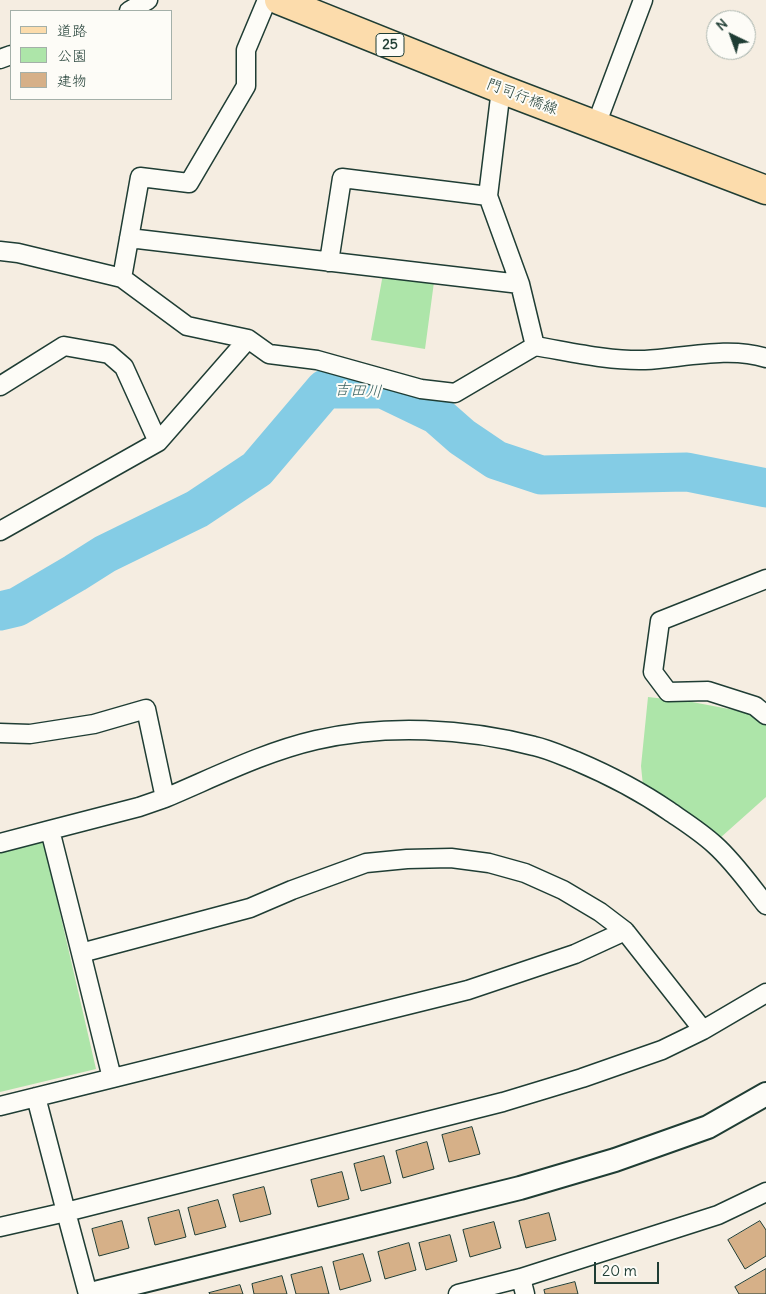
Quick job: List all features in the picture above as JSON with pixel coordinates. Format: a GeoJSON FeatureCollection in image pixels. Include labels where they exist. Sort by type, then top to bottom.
{"type":"FeatureCollection","features":[{"type":"Feature","properties":{"kind":"main road","name":"門司行橋線"},"geometry":{"type":"LineString","coordinates":[[279,0],[501,89],[766,190]]}},
{"type":"Feature","properties":{"kind":"street"},"geometry":{"type":"LineString","coordinates":[[131,10],[148,0]]}},
{"type":"Feature","properties":{"kind":"street"},"geometry":{"type":"LineString","coordinates":[[122,278],[140,177],[189,183],[246,86],[246,50],[267,0]]}},
{"type":"Feature","properties":{"kind":"street"},"geometry":{"type":"LineString","coordinates":[[596,125],[643,0]]}},
{"type":"Feature","properties":{"kind":"street"},"geometry":{"type":"LineString","coordinates":[[501,89],[488,196],[520,284],[535,346]]}},
{"type":"Feature","properties":{"kind":"street"},"geometry":{"type":"LineString","coordinates":[[329,262],[342,178],[488,196]]}},
{"type":"Feature","properties":{"kind":"street"},"geometry":{"type":"LineString","coordinates":[[129,238],[520,284]]}},
{"type":"Feature","properties":{"kind":"street"},"geometry":{"type":"LineString","coordinates":[[0,251],[122,278],[187,326],[248,339],[268,354],[317,360],[421,389],[455,393],[535,346],[596,357],[643,360],[723,352],[766,358]]}},
{"type":"Feature","properties":{"kind":"street"},"geometry":{"type":"LineString","coordinates":[[0,531],[158,442],[248,339]]}},
{"type":"Feature","properties":{"kind":"street"},"geometry":{"type":"LineString","coordinates":[[0,386],[64,346],[109,354],[124,367],[158,442]]}},
{"type":"Feature","properties":{"kind":"street"},"geometry":{"type":"LineString","coordinates":[[766,579],[660,621],[653,672],[668,692],[708,691],[755,706],[766,715]]}},
{"type":"Feature","properties":{"kind":"street"},"geometry":{"type":"LineString","coordinates":[[0,733],[30,734],[94,724],[146,709],[165,798]]}},
{"type":"Feature","properties":{"kind":"street"},"geometry":{"type":"LineString","coordinates":[[0,843],[139,808],[275,750],[353,733],[442,732],[486,736],[535,746],[610,775],[646,796],[715,845],[746,879],[766,906]]}},
{"type":"Feature","properties":{"kind":"street"},"geometry":{"type":"LineString","coordinates":[[50,830],[112,1078]]}},
{"type":"Feature","properties":{"kind":"street"},"geometry":{"type":"LineString","coordinates":[[81,953],[250,908],[366,863],[407,859],[451,858],[489,863],[525,873],[563,890],[600,912],[626,931],[703,1030]]}},
{"type":"Feature","properties":{"kind":"street"},"geometry":{"type":"LineString","coordinates":[[0,1106],[468,990],[575,954],[626,931]]}},
{"type":"Feature","properties":{"kind":"street"},"geometry":{"type":"LineString","coordinates":[[0,1228],[503,1102],[582,1078],[662,1050],[703,1030],[766,993]]}},
{"type":"Feature","properties":{"kind":"street"},"geometry":{"type":"LineString","coordinates":[[36,1098],[89,1294],[520,1188],[615,1160],[708,1127],[766,1094]]}},
{"type":"Feature","properties":{"kind":"street"},"geometry":{"type":"LineString","coordinates":[[458,1294],[523,1286],[718,1215],[766,1192]]}},
{"type":"Feature","properties":{"kind":"green space"},"geometry":{"type":"Polygon","coordinates":[[[383,274],[434,282],[425,349],[371,340],[383,274]]]}},
{"type":"Feature","properties":{"kind":"green space"},"geometry":{"type":"Polygon","coordinates":[[[648,697],[692,702],[745,712],[766,725],[766,797],[720,838],[643,786],[641,766],[648,697]]]}},
{"type":"Feature","properties":{"kind":"green space"},"geometry":{"type":"Polygon","coordinates":[[[43,839],[96,1069],[0,1092],[0,850],[43,839]]]}},
{"type":"Feature","properties":{"kind":"building"},"geometry":{"type":"Polygon","coordinates":[[[472,1127],[480,1154],[449,1162],[442,1135],[472,1127]]]}},
{"type":"Feature","properties":{"kind":"building"},"geometry":{"type":"Polygon","coordinates":[[[427,1142],[434,1169],[403,1178],[396,1151],[427,1142]]]}},
{"type":"Feature","properties":{"kind":"building"},"geometry":{"type":"Polygon","coordinates":[[[384,1156],[391,1183],[361,1191],[354,1164],[384,1156]]]}},
{"type":"Feature","properties":{"kind":"building"},"geometry":{"type":"Polygon","coordinates":[[[342,1172],[349,1199],[318,1207],[311,1180],[342,1172]]]}},
{"type":"Feature","properties":{"kind":"building"},"geometry":{"type":"Polygon","coordinates":[[[264,1187],[271,1214],[240,1222],[233,1195],[264,1187]]]}},
{"type":"Feature","properties":{"kind":"building"},"geometry":{"type":"Polygon","coordinates":[[[218,1200],[226,1227],[195,1235],[188,1208],[218,1200]]]}},
{"type":"Feature","properties":{"kind":"building"},"geometry":{"type":"Polygon","coordinates":[[[179,1210],[186,1237],[155,1245],[148,1218],[179,1210]]]}},
{"type":"Feature","properties":{"kind":"building"},"geometry":{"type":"Polygon","coordinates":[[[549,1213],[556,1240],[526,1248],[519,1221],[549,1213]]]}},
{"type":"Feature","properties":{"kind":"building"},"geometry":{"type":"Polygon","coordinates":[[[122,1221],[129,1248],[99,1256],[92,1229],[122,1221]]]}},
{"type":"Feature","properties":{"kind":"building"},"geometry":{"type":"Polygon","coordinates":[[[760,1221],[766,1230],[766,1256],[745,1269],[728,1240],[760,1221]]]}},
{"type":"Feature","properties":{"kind":"building"},"geometry":{"type":"Polygon","coordinates":[[[494,1222],[501,1248],[470,1257],[463,1230],[494,1222]]]}},
{"type":"Feature","properties":{"kind":"building"},"geometry":{"type":"Polygon","coordinates":[[[450,1235],[457,1261],[426,1270],[419,1243],[450,1235]]]}},
{"type":"Feature","properties":{"kind":"building"},"geometry":{"type":"Polygon","coordinates":[[[409,1243],[416,1270],[385,1279],[378,1252],[409,1243]]]}},
{"type":"Feature","properties":{"kind":"building"},"geometry":{"type":"Polygon","coordinates":[[[363,1254],[371,1281],[340,1290],[333,1262],[363,1254]]]}},
{"type":"Feature","properties":{"kind":"building"},"geometry":{"type":"Polygon","coordinates":[[[322,1267],[329,1294],[296,1294],[291,1275],[322,1267]]]}},
{"type":"Feature","properties":{"kind":"building"},"geometry":{"type":"Polygon","coordinates":[[[766,1269],[766,1294],[739,1294],[735,1287],[766,1269]]]}},
{"type":"Feature","properties":{"kind":"building"},"geometry":{"type":"Polygon","coordinates":[[[282,1276],[287,1294],[254,1294],[252,1284],[282,1276]]]}},
{"type":"Feature","properties":{"kind":"building"},"geometry":{"type":"Polygon","coordinates":[[[575,1282],[578,1294],[545,1294],[544,1290],[575,1282]]]}},
{"type":"Feature","properties":{"kind":"building"},"geometry":{"type":"Polygon","coordinates":[[[240,1285],[243,1294],[209,1293],[240,1285]]]}},
{"type":"Feature","properties":{"kind":"waterway","name":"吉田川"},"geometry":{"type":"LineString","coordinates":[[0,611],[17,607],[105,554],[197,509],[257,469],[325,389],[383,389],[437,415],[462,437],[496,460],[541,475],[687,472],[766,488]]}}]}
